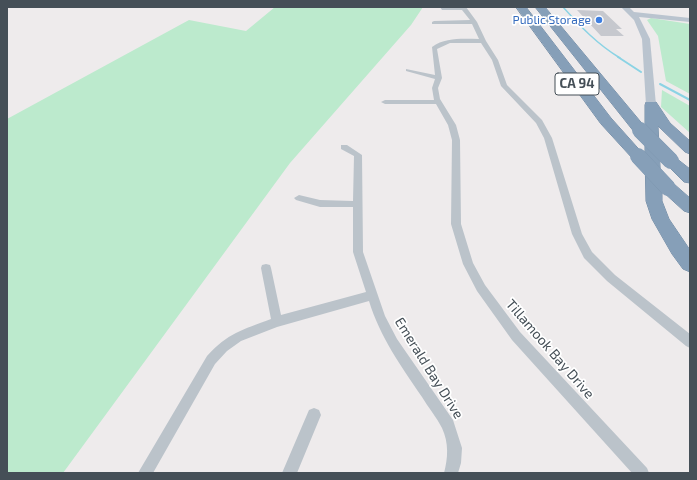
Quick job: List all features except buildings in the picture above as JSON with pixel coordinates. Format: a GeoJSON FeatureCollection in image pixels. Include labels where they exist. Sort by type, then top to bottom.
{"type":"FeatureCollection","features":[{"type":"Feature","properties":{"kind":"highway","name":"CA 94"},"geometry":{"type":"LineString","coordinates":[[521,7],[606,121],[668,188],[690,207]]}},
{"type":"Feature","properties":{"kind":"highway","name":"CA 94"},"geometry":{"type":"LineString","coordinates":[[540,7],[640,130],[690,178]]}},
{"type":"Feature","properties":{"kind":"highway"},"geometry":{"type":"LineString","coordinates":[[651,105],[665,126],[690,149]]}},
{"type":"Feature","properties":{"kind":"highway"},"geometry":{"type":"LineString","coordinates":[[651,105],[654,201],[658,216],[667,234],[690,264]]}},
{"type":"Feature","properties":{"kind":"main road"},"geometry":{"type":"LineString","coordinates":[[625,7],[637,19],[646,39],[651,105]]}},
{"type":"Feature","properties":{"kind":"main road"},"geometry":{"type":"LineString","coordinates":[[632,14],[646,14],[690,20]]}},
{"type":"Feature","properties":{"kind":"street"},"geometry":{"type":"LineString","coordinates":[[442,8],[464,8],[474,22],[483,41],[495,60],[504,86],[539,122],[548,138],[577,234],[588,255],[611,278],[690,342]]}},
{"type":"Feature","properties":{"kind":"street"},"geometry":{"type":"LineString","coordinates":[[434,23],[474,22]]}},
{"type":"Feature","properties":{"kind":"street","name":"Tillamook Bay Drive"},"geometry":{"type":"LineString","coordinates":[[483,41],[450,42],[435,46],[434,48],[439,78],[435,88],[437,99],[452,125],[457,144],[456,224],[468,264],[481,288],[516,336],[642,473]]}},
{"type":"Feature","properties":{"kind":"street"},"geometry":{"type":"LineString","coordinates":[[408,70],[439,78]]}},
{"type":"Feature","properties":{"kind":"street"},"geometry":{"type":"LineString","coordinates":[[385,102],[440,102]]}},
{"type":"Feature","properties":{"kind":"street","name":"Emerald Bay Drive"},"geometry":{"type":"LineString","coordinates":[[344,147],[358,155],[358,252],[380,318],[393,343],[448,425],[455,448],[454,463],[451,473]]}},
{"type":"Feature","properties":{"kind":"street"},"geometry":{"type":"LineString","coordinates":[[299,198],[311,202],[333,205],[357,204]]}},
{"type":"Feature","properties":{"kind":"street"},"geometry":{"type":"LineString","coordinates":[[266,268],[277,322]]}},
{"type":"Feature","properties":{"kind":"street"},"geometry":{"type":"LineString","coordinates":[[145,473],[211,360],[223,347],[237,337],[277,322],[373,295]]}},
{"type":"Feature","properties":{"kind":"street"},"geometry":{"type":"LineString","coordinates":[[289,473],[314,415]]}},
{"type":"Feature","properties":{"kind":"green space"},"geometry":{"type":"Polygon","coordinates":[[[275,7],[423,7],[411,25],[290,163],[63,473],[7,473],[7,119],[189,20],[246,31],[275,7]]]}},
{"type":"Feature","properties":{"kind":"green space"},"geometry":{"type":"Polygon","coordinates":[[[651,18],[690,24],[690,94],[666,81],[658,36],[647,20],[651,18]]]}},
{"type":"Feature","properties":{"kind":"green space"},"geometry":{"type":"Polygon","coordinates":[[[662,90],[690,106],[690,133],[661,107],[662,90]]]}},
{"type":"Feature","properties":{"kind":"waterway"},"geometry":{"type":"LineString","coordinates":[[563,7],[590,35],[620,58]]}},
{"type":"Feature","properties":{"kind":"waterway"},"geometry":{"type":"LineString","coordinates":[[618,57],[641,72]]}},
{"type":"Feature","properties":{"kind":"waterway"},"geometry":{"type":"LineString","coordinates":[[660,84],[690,100]]}},
{"type":"Feature","properties":{"kind":"place","name":"Public Storage"},"geometry":{"type":"Point","coordinates":[599,20]}}]}
